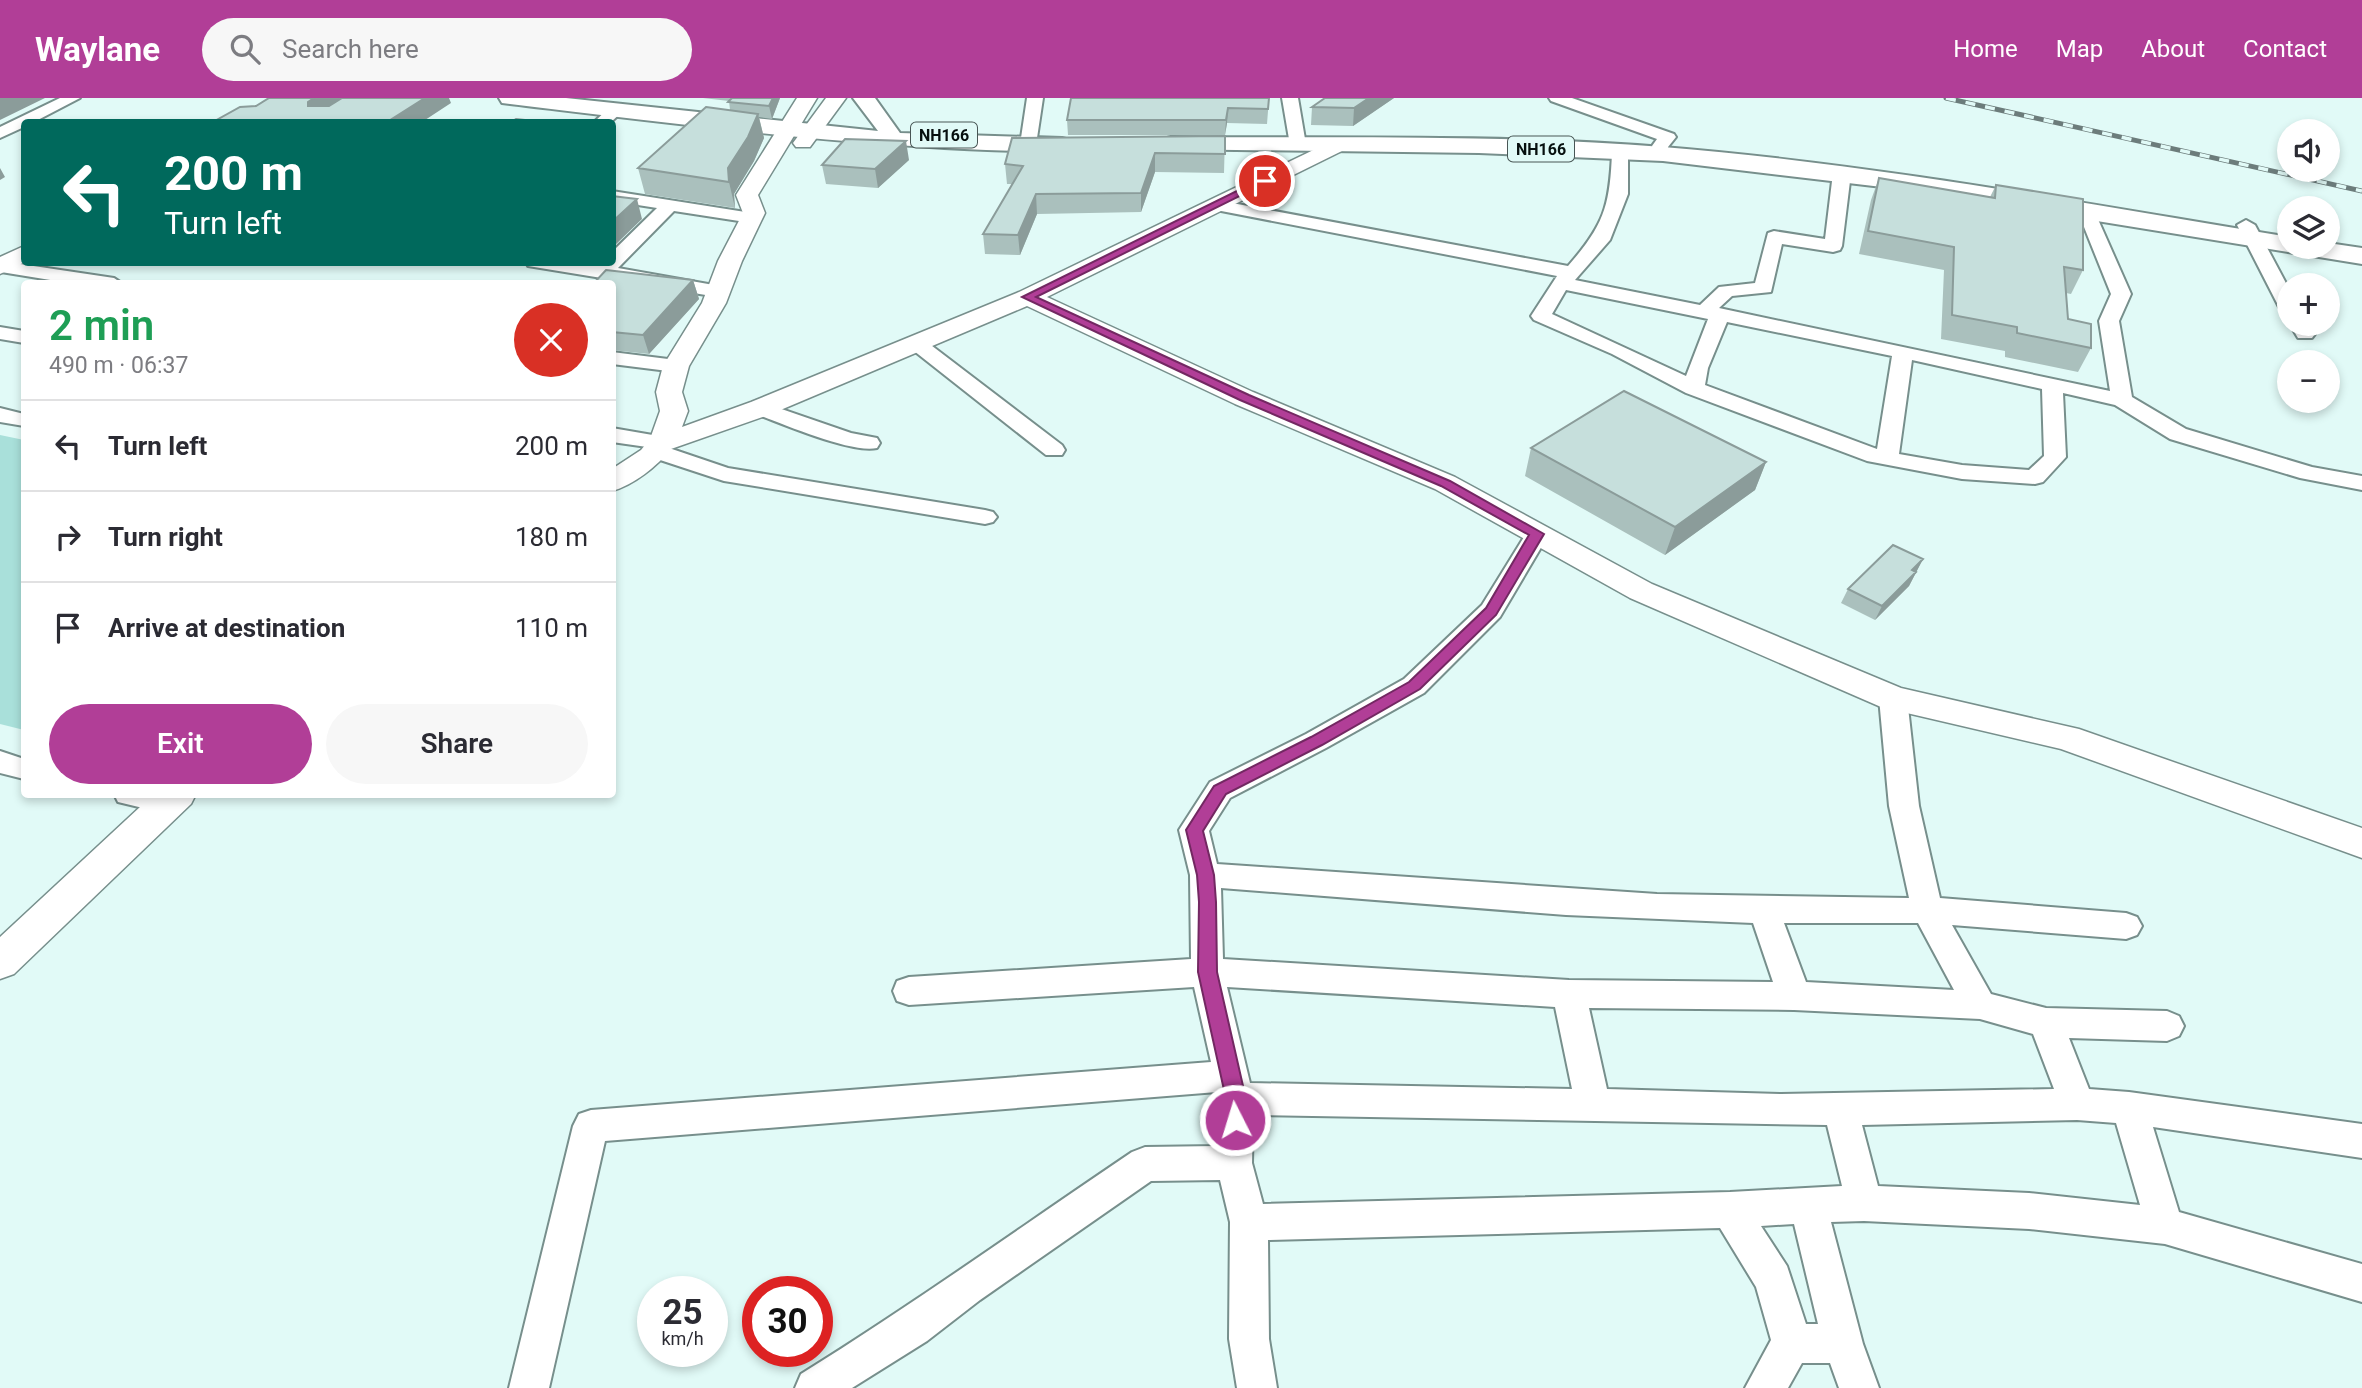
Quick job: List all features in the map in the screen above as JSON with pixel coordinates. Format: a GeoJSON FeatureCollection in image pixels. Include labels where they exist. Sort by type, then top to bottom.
{"type":"FeatureCollection","features":[{"type":"Feature","properties":{"kind":"highway","name":"NH166"},"geometry":{"type":"LineString","coordinates":[[510,98],[609,116],[802,128],[999,145],[1087,141],[802,128],[572,98]]}},
{"type":"Feature","properties":{"kind":"highway"},"geometry":{"type":"LineString","coordinates":[[864,98],[890,131]]}},
{"type":"Feature","properties":{"kind":"highway","name":"NH166"},"geometry":{"type":"LineString","coordinates":[[2277,232],[2249,232],[2087,212],[1842,173],[1661,150],[1620,152],[1154,141],[1297,139],[1661,150],[1764,155],[1932,176],[2249,232],[2277,241]]}},
{"type":"Feature","properties":{"kind":"highway"},"geometry":{"type":"LineString","coordinates":[[2340,240],[2362,243]]}},
{"type":"Feature","properties":{"kind":"highway"},"geometry":{"type":"LineString","coordinates":[[2340,253],[2362,256]]}},
{"type":"Feature","properties":{"kind":"street"},"geometry":{"type":"LineString","coordinates":[[29,119],[72,98]]}},
{"type":"Feature","properties":{"kind":"street"},"geometry":{"type":"LineString","coordinates":[[659,447],[674,411],[669,393],[676,366],[714,303],[752,212],[768,196],[802,128],[807,98]]}},
{"type":"Feature","properties":{"kind":"street"},"geometry":{"type":"LineString","coordinates":[[802,128],[836,98]]}},
{"type":"Feature","properties":{"kind":"street"},"geometry":{"type":"LineString","coordinates":[[1029,138],[1035,98]]}},
{"type":"Feature","properties":{"kind":"street"},"geometry":{"type":"LineString","coordinates":[[1290,98],[1297,139]]}},
{"type":"Feature","properties":{"kind":"street"},"geometry":{"type":"LineString","coordinates":[[1557,98],[1668,137],[1661,150]]}},
{"type":"Feature","properties":{"kind":"street"},"geometry":{"type":"LineString","coordinates":[[0,133],[21,123]]}},
{"type":"Feature","properties":{"kind":"street"},"geometry":{"type":"LineString","coordinates":[[616,479],[659,447],[761,408],[1028,297],[1339,145]]}},
{"type":"Feature","properties":{"kind":"street"},"geometry":{"type":"LineString","coordinates":[[1620,152],[1619,194],[1601,240],[1566,278],[1541,316],[1619,350],[1694,388],[1799,430],[1887,458],[1962,472],[2035,477],[2055,457],[2052,384]]}},
{"type":"Feature","properties":{"kind":"street"},"geometry":{"type":"LineString","coordinates":[[1694,388],[1713,313],[1726,291],[1764,289],[1774,237],[1833,246],[1842,173]]}},
{"type":"Feature","properties":{"kind":"street"},"geometry":{"type":"LineString","coordinates":[[616,197],[670,205],[752,212]]}},
{"type":"Feature","properties":{"kind":"street"},"geometry":{"type":"LineString","coordinates":[[616,259],[670,205]]}},
{"type":"Feature","properties":{"kind":"street"},"geometry":{"type":"LineString","coordinates":[[1216,205],[1566,278],[1713,313],[2122,400],[2178,434],[2308,473],[2362,483]]}},
{"type":"Feature","properties":{"kind":"street"},"geometry":{"type":"LineString","coordinates":[[2087,212],[2121,294],[2109,321],[2122,400]]}},
{"type":"Feature","properties":{"kind":"street"},"geometry":{"type":"LineString","coordinates":[[2249,232],[2277,284]]}},
{"type":"Feature","properties":{"kind":"street"},"geometry":{"type":"LineString","coordinates":[[0,267],[21,255]]}},
{"type":"Feature","properties":{"kind":"street"},"geometry":{"type":"LineString","coordinates":[[563,266],[718,291]]}},
{"type":"Feature","properties":{"kind":"street"},"geometry":{"type":"LineString","coordinates":[[603,272],[609,266]]}},
{"type":"Feature","properties":{"kind":"street"},"geometry":{"type":"LineString","coordinates":[[0,267],[87,280]]}},
{"type":"Feature","properties":{"kind":"street"},"geometry":{"type":"LineString","coordinates":[[1028,297],[1244,398],[1446,484],[1641,591],[1893,698],[2067,738],[2362,843]]}},
{"type":"Feature","properties":{"kind":"street"},"geometry":{"type":"LineString","coordinates":[[0,333],[21,336]]}},
{"type":"Feature","properties":{"kind":"street"},"geometry":{"type":"LineString","coordinates":[[916,344],[1054,450]]}},
{"type":"Feature","properties":{"kind":"street"},"geometry":{"type":"LineString","coordinates":[[1887,458],[1903,352]]}},
{"type":"Feature","properties":{"kind":"street"},"geometry":{"type":"LineString","coordinates":[[616,358],[676,366]]}},
{"type":"Feature","properties":{"kind":"street"},"geometry":{"type":"LineString","coordinates":[[761,408],[845,438],[869,443]]}},
{"type":"Feature","properties":{"kind":"street"},"geometry":{"type":"LineString","coordinates":[[0,415],[21,419]]}},
{"type":"Feature","properties":{"kind":"street"},"geometry":{"type":"LineString","coordinates":[[616,436],[659,447],[724,474],[985,517]]}},
{"type":"Feature","properties":{"kind":"street"},"geometry":{"type":"LineString","coordinates":[[1257,1388],[1249,1339],[1249,1222],[1234,1163],[1233,1087],[1207,972],[1205,875],[1194,830],[1220,790],[1316,741],[1414,685],[1491,611],[1537,534]]}},
{"type":"Feature","properties":{"kind":"street"},"geometry":{"type":"LineString","coordinates":[[1893,698],[1904,806],[1927,910],[1980,1004]]}},
{"type":"Feature","properties":{"kind":"street"},"geometry":{"type":"LineString","coordinates":[[0,762],[21,768]]}},
{"type":"Feature","properties":{"kind":"street"},"geometry":{"type":"LineString","coordinates":[[0,962],[173,799]]}},
{"type":"Feature","properties":{"kind":"street"},"geometry":{"type":"LineString","coordinates":[[1205,875],[1585,902],[1824,913],[1927,910],[2126,926]]}},
{"type":"Feature","properties":{"kind":"street"},"geometry":{"type":"LineString","coordinates":[[1764,910],[1794,996]]}},
{"type":"Feature","properties":{"kind":"street"},"geometry":{"type":"LineString","coordinates":[[909,991],[1207,972],[1569,994],[1794,996],[1980,1004],[2046,1023],[2166,1026]]}},
{"type":"Feature","properties":{"kind":"street"},"geometry":{"type":"LineString","coordinates":[[1569,994],[1593,1104]]}},
{"type":"Feature","properties":{"kind":"street"},"geometry":{"type":"LineString","coordinates":[[2046,1023],[2077,1104]]}},
{"type":"Feature","properties":{"kind":"street"},"geometry":{"type":"LineString","coordinates":[[529,1388],[591,1126],[1233,1087],[1395,1100],[1535,1106],[1593,1104],[1840,1109],[2077,1104],[2129,1108],[2362,1141]]}},
{"type":"Feature","properties":{"kind":"street"},"geometry":{"type":"LineString","coordinates":[[2129,1108],[2165,1226]]}},
{"type":"Feature","properties":{"kind":"street"},"geometry":{"type":"LineString","coordinates":[[1840,1109],[1864,1203]]}},
{"type":"Feature","properties":{"kind":"street"},"geometry":{"type":"LineString","coordinates":[[815,1388],[913,1327],[966,1286],[1145,1164],[1234,1163]]}},
{"type":"Feature","properties":{"kind":"street"},"geometry":{"type":"LineString","coordinates":[[1249,1222],[1730,1210],[1864,1203],[2029,1211],[2165,1226],[2362,1283]]}},
{"type":"Feature","properties":{"kind":"street"},"geometry":{"type":"LineString","coordinates":[[1808,1207],[1843,1344],[1859,1388]]}},
{"type":"Feature","properties":{"kind":"street"},"geometry":{"type":"LineString","coordinates":[[1730,1210],[1773,1279],[1792,1343],[1765,1388]]}},
{"type":"Feature","properties":{"kind":"street"},"geometry":{"type":"LineString","coordinates":[[1792,1343],[1843,1344]]}},
{"type":"Feature","properties":{"kind":"shaded area"},"geometry":{"type":"Polygon","coordinates":[[[0,435],[21,439],[21,729],[0,724],[0,435]]]}},
{"type":"Feature","properties":{"kind":"building"},"geometry":{"type":"Polygon","coordinates":[[[269,98],[314,98],[308,102],[308,106],[329,106],[342,98],[425,98],[392,119],[218,119],[240,107],[256,106],[269,98]]]}},
{"type":"Feature","properties":{"kind":"building"},"geometry":{"type":"Polygon","coordinates":[[[732,98],[773,98],[769,106],[728,102],[732,98]]]}},
{"type":"Feature","properties":{"kind":"building"},"geometry":{"type":"Polygon","coordinates":[[[1071,98],[1269,98],[1268,109],[1228,108],[1226,120],[1067,120],[1071,98]]]}},
{"type":"Feature","properties":{"kind":"building"},"geometry":{"type":"Polygon","coordinates":[[[1325,98],[1369,98],[1354,108],[1312,107],[1325,98]]]}},
{"type":"Feature","properties":{"kind":"building"},"geometry":{"type":"Polygon","coordinates":[[[706,107],[758,114],[748,137],[728,168],[729,182],[638,168],[706,107]]]}},
{"type":"Feature","properties":{"kind":"building"},"geometry":{"type":"Polygon","coordinates":[[[1225,136],[1225,154],[1155,153],[1141,193],[1036,194],[1018,235],[983,234],[1023,166],[1005,164],[1012,138],[1225,136]]]}},
{"type":"Feature","properties":{"kind":"building"},"geometry":{"type":"Polygon","coordinates":[[[845,139],[906,141],[875,169],[822,165],[845,139]]]}},
{"type":"Feature","properties":{"kind":"building"},"geometry":{"type":"Polygon","coordinates":[[[1879,178],[1995,198],[1996,185],[2083,199],[2083,270],[2064,267],[2068,319],[2091,324],[2091,348],[2017,333],[2017,327],[1952,315],[1954,247],[1868,231],[1879,178]]]}},
{"type":"Feature","properties":{"kind":"building"},"geometry":{"type":"Polygon","coordinates":[[[616,196],[637,199],[616,218],[616,196]]]}},
{"type":"Feature","properties":{"kind":"building"},"geometry":{"type":"Polygon","coordinates":[[[606,270],[693,280],[643,335],[616,332],[616,280],[597,280],[606,270]]]}},
{"type":"Feature","properties":{"kind":"building"},"geometry":{"type":"Polygon","coordinates":[[[1624,391],[1766,462],[1675,527],[1531,448],[1624,391]]]}},
{"type":"Feature","properties":{"kind":"building"},"geometry":{"type":"Polygon","coordinates":[[[1893,545],[1923,559],[1912,570],[1916,572],[1882,606],[1848,589],[1893,545]]]}},
{"type":"Feature","properties":{"kind":"railway"},"geometry":{"type":"LineString","coordinates":[[1946,98],[2362,191]]}},
{"type":"Feature","properties":{"kind":"route"},"geometry":{"type":"LineString","coordinates":[[1235,1120],[1236,1099],[1207,972],[1208,902],[1205,875],[1194,830],[1220,790],[1316,741],[1414,685],[1491,611],[1537,534],[1446,484],[1244,398],[1028,297],[1265,181]]}}]}
